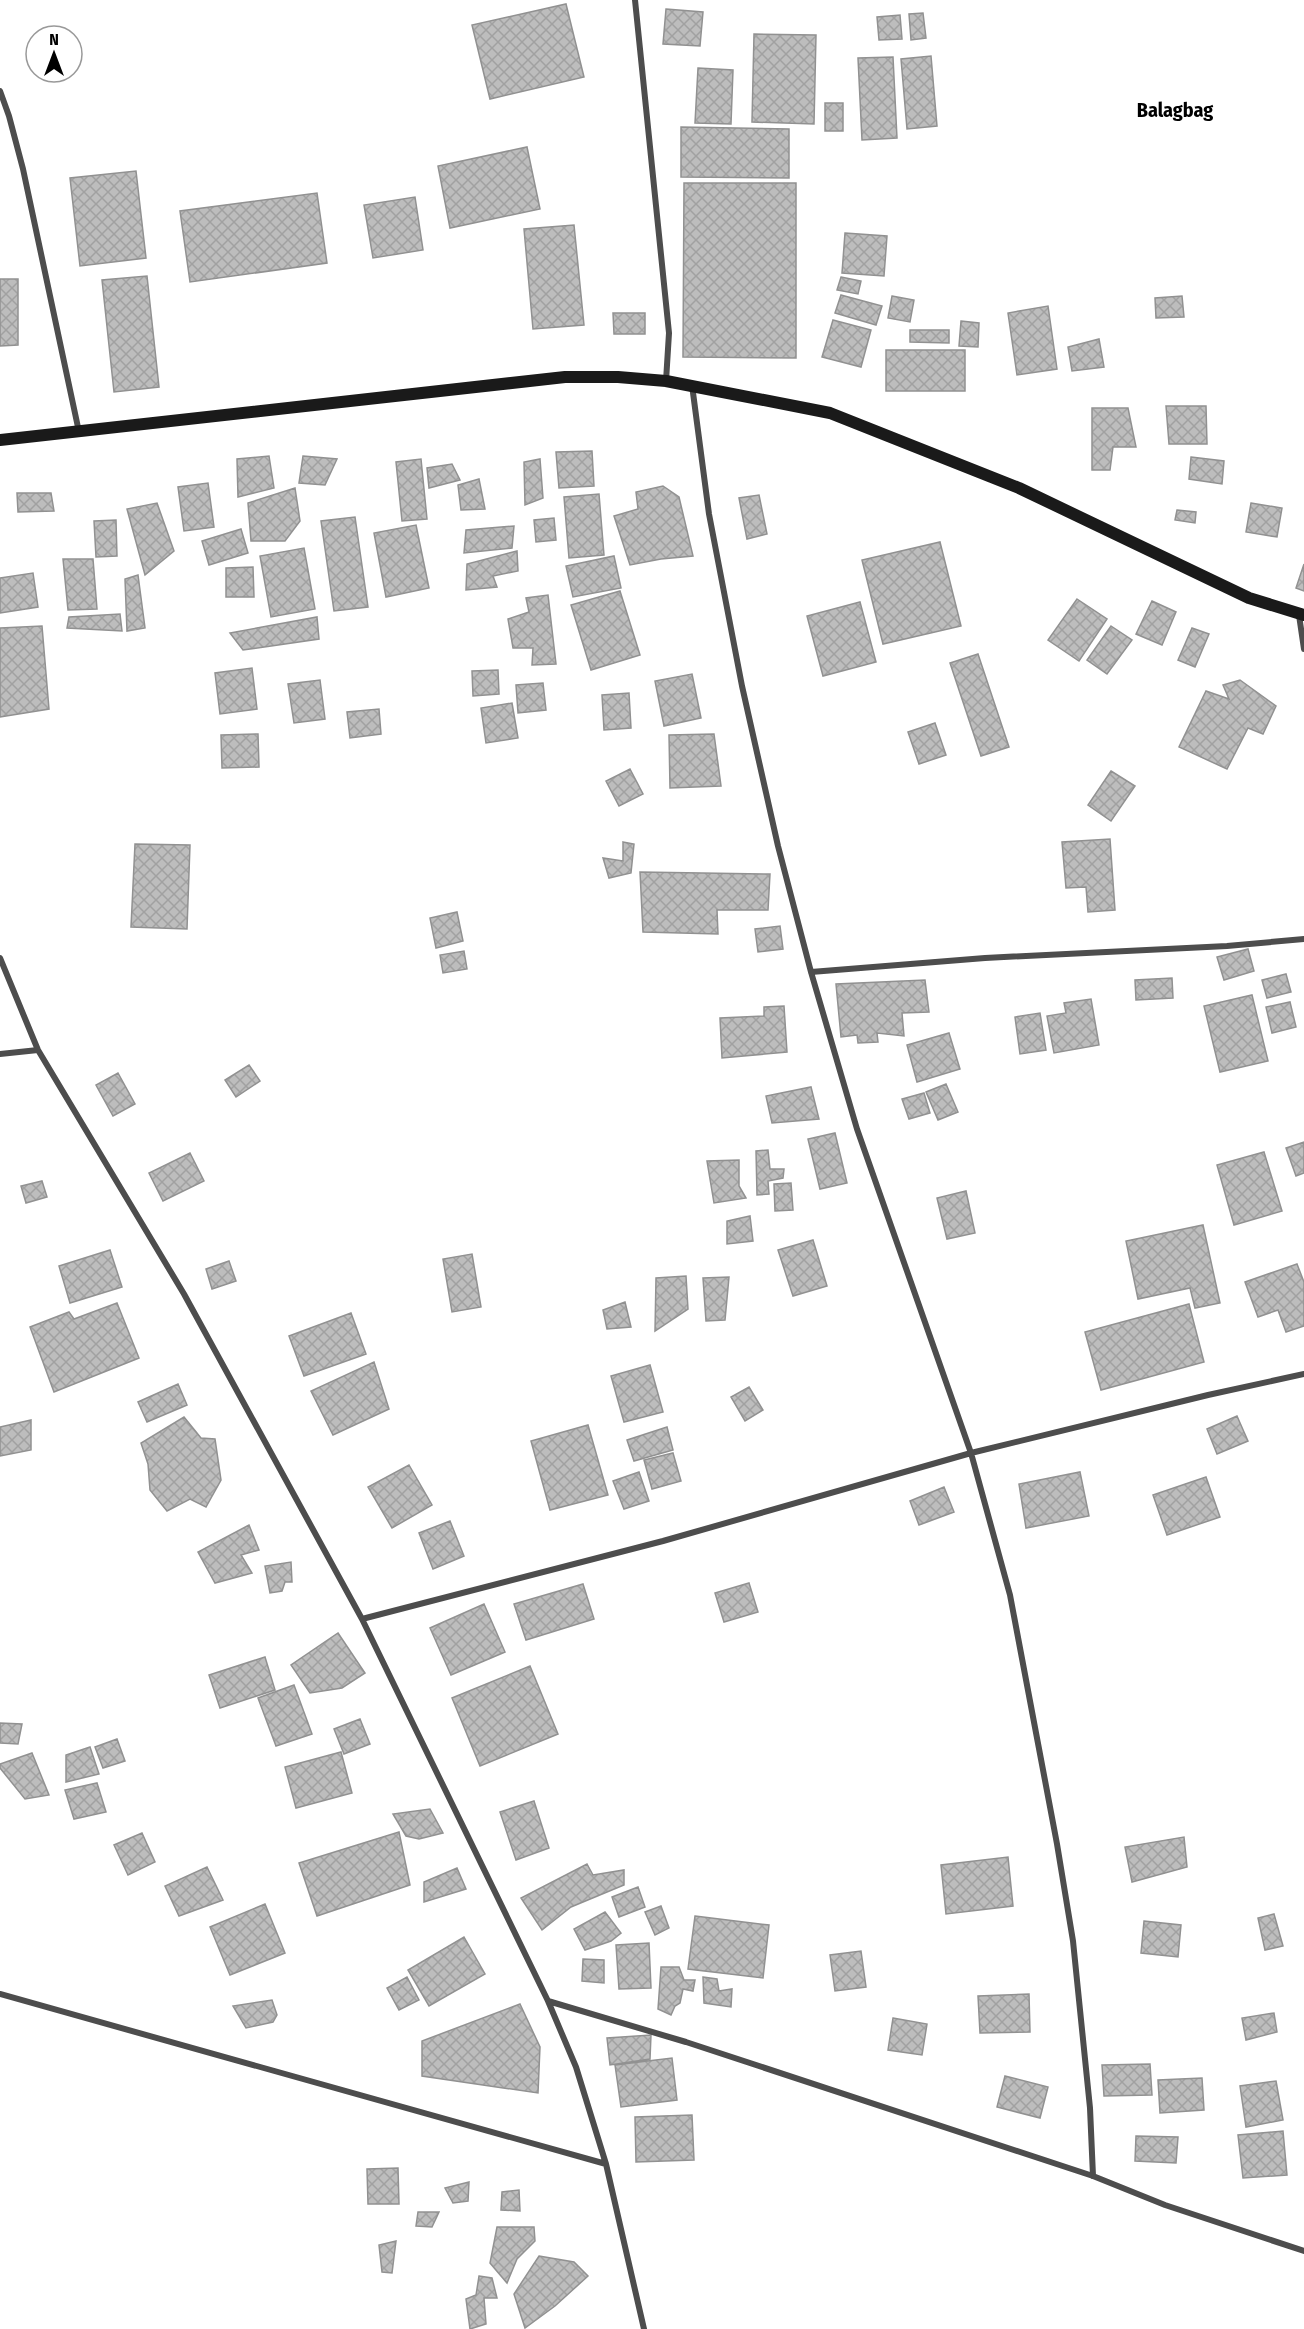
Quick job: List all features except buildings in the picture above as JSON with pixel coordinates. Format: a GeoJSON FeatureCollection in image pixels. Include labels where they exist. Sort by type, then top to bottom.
{"type":"FeatureCollection","features":[{"type":"Feature","properties":{"kind":"street"},"geometry":{"type":"LineString","coordinates":[[635,0],[669,333],[666,381]]}},
{"type":"Feature","properties":{"kind":"street"},"geometry":{"type":"LineString","coordinates":[[0,91],[23,169],[79,432]]}},
{"type":"Feature","properties":{"kind":"street"},"geometry":{"type":"LineString","coordinates":[[0,440],[565,377],[618,377],[692,385],[830,413],[1019,488],[1249,598],[1302,615],[1304,649]]}},
{"type":"Feature","properties":{"kind":"street"},"geometry":{"type":"LineString","coordinates":[[692,385],[709,513],[742,686],[778,846],[811,972],[857,1129],[971,1453],[1010,1595],[1073,1941],[1082,2012],[1093,2176]]}},
{"type":"Feature","properties":{"kind":"street"},"geometry":{"type":"LineString","coordinates":[[811,972],[985,958],[1227,946],[1304,939]]}},
{"type":"Feature","properties":{"kind":"street"},"geometry":{"type":"LineString","coordinates":[[0,958],[38,1050],[184,1294],[362,1619],[548,2001],[576,2067],[606,2164],[644,2329]]}},
{"type":"Feature","properties":{"kind":"street"},"geometry":{"type":"LineString","coordinates":[[0,1054],[38,1050]]}},
{"type":"Feature","properties":{"kind":"street"},"geometry":{"type":"LineString","coordinates":[[362,1619],[663,1542],[971,1453],[1304,1374]]}},
{"type":"Feature","properties":{"kind":"street"},"geometry":{"type":"LineString","coordinates":[[0,1994],[606,2164]]}},
{"type":"Feature","properties":{"kind":"street"},"geometry":{"type":"LineString","coordinates":[[548,2001],[686,2042],[1093,2176],[1165,2205],[1304,2251]]}},
{"type":"Feature","properties":{"kind":"district","name":"Balagbag"},"geometry":{"type":"Point","coordinates":[1175,110]}}]}
